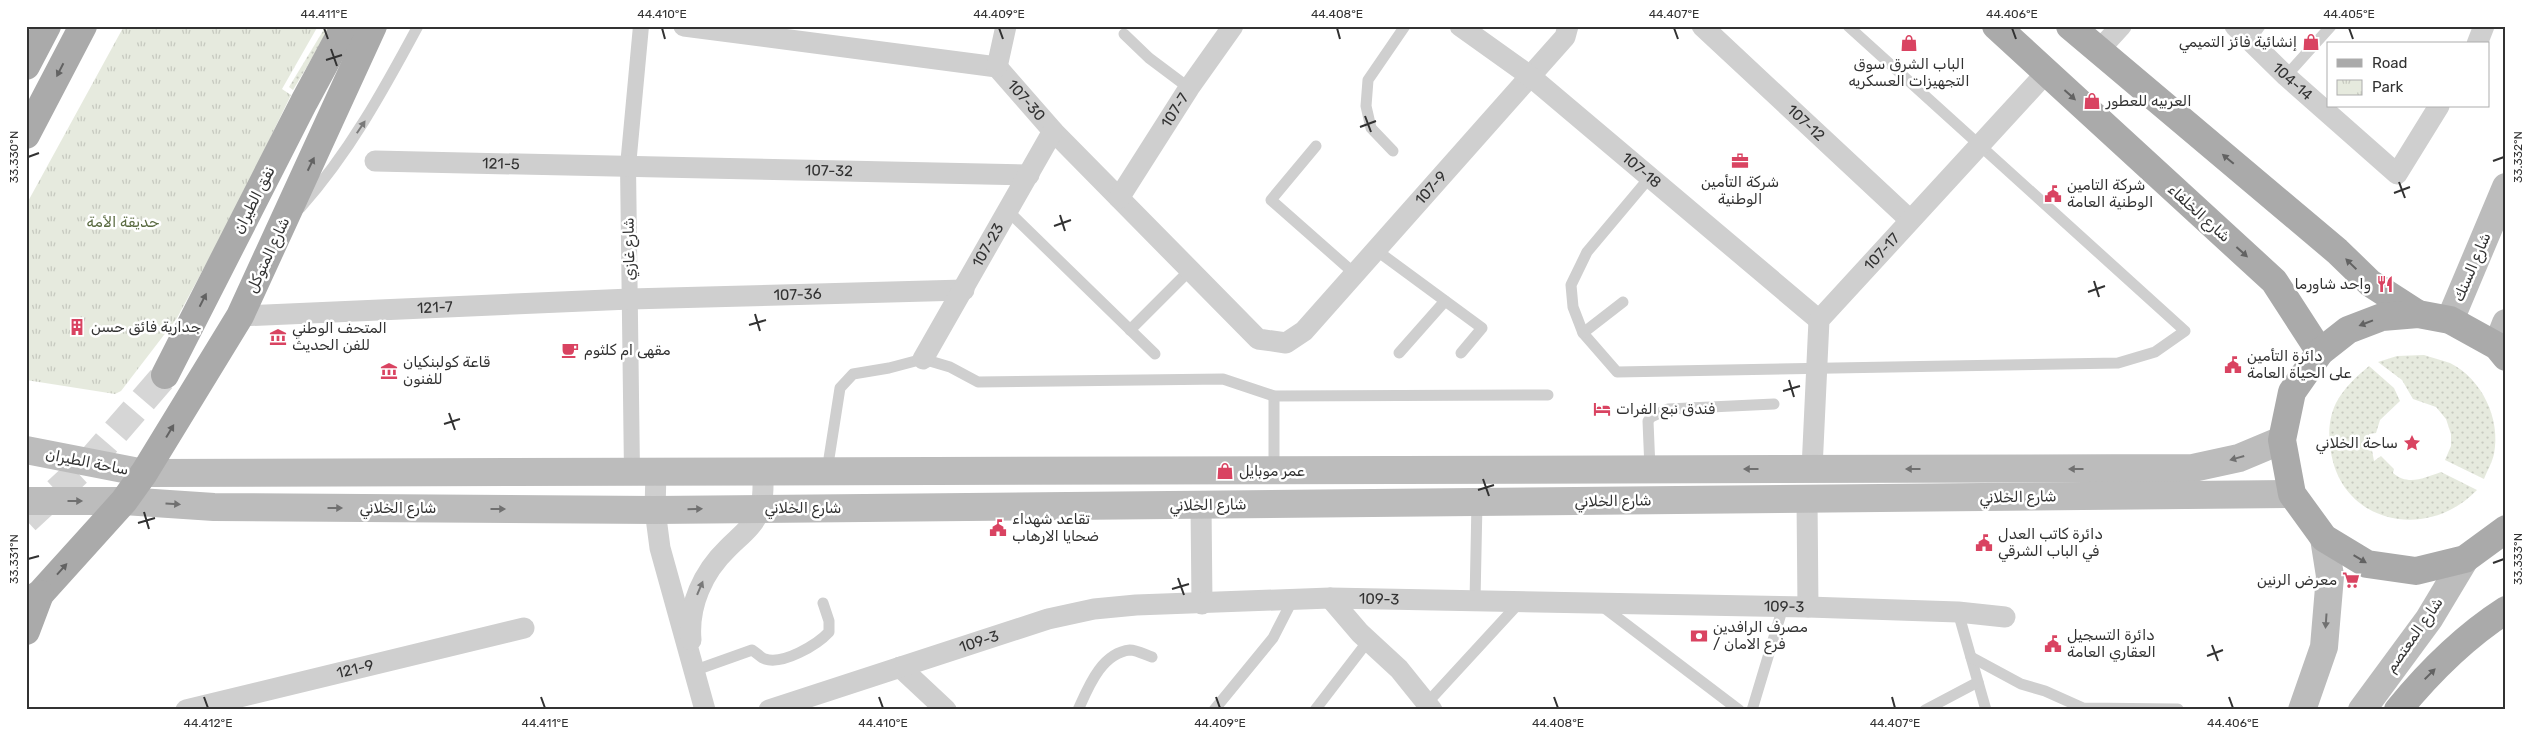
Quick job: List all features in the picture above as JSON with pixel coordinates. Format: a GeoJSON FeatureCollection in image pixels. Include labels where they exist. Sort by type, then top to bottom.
{"type":"FeatureCollection","features":[{"type":"Feature","properties":{"kind":"main road"},"geometry":{"type":"LineString","coordinates":[[26,66],[48,26]]}},
{"type":"Feature","properties":{"kind":"main road"},"geometry":{"type":"LineString","coordinates":[[26,135],[83,26]]}},
{"type":"Feature","properties":{"kind":"main road","name":"نفق الطيران"},"geometry":{"type":"LineString","coordinates":[[165,375],[304,102],[345,26]]}},
{"type":"Feature","properties":{"kind":"main road","name":"شارع المتوكل"},"geometry":{"type":"LineString","coordinates":[[144,473],[240,316],[373,26]]}},
{"type":"Feature","properties":{"kind":"main road","name":"شارع الخلفاء"},"geometry":{"type":"LineString","coordinates":[[1996,26],[2274,281],[2320,352]]}},
{"type":"Feature","properties":{"kind":"main road"},"geometry":{"type":"LineString","coordinates":[[2070,26],[2337,250],[2370,283],[2418,314]]}},
{"type":"Feature","properties":{"kind":"main road","name":"شارع السنك"},"geometry":{"type":"LineString","coordinates":[[2450,320],[2506,187]]}},
{"type":"Feature","properties":{"kind":"main road"},"geometry":{"type":"LineString","coordinates":[[2503,342],[2450,320],[2418,314],[2382,317],[2348,330],[2320,352],[2292,392],[2282,440],[2292,494],[2324,538],[2367,564],[2416,571],[2465,559],[2505,530]]}},
{"type":"Feature","properties":{"kind":"main road","name":"شارع الخلاني"},"geometry":{"type":"LineString","coordinates":[[144,473],[2193,468],[2239,458],[2282,440]]}},
{"type":"Feature","properties":{"kind":"main road","name":"ساحة الطيران"},"geometry":{"type":"LineString","coordinates":[[26,450],[144,473],[124,501],[33,598]]}},
{"type":"Feature","properties":{"kind":"main road","name":"شارع الخلاني"},"geometry":{"type":"LineString","coordinates":[[124,501],[214,507],[655,510],[2292,494]]}},
{"type":"Feature","properties":{"kind":"main road","name":"ساحة الطيران"},"geometry":{"type":"LineString","coordinates":[[26,501],[124,501]]}},
{"type":"Feature","properties":{"kind":"main road"},"geometry":{"type":"LineString","coordinates":[[2302,710],[2324,647],[2330,576],[2324,538]]}},
{"type":"Feature","properties":{"kind":"main road","name":"شارع المعتصم"},"geometry":{"type":"LineString","coordinates":[[2362,710],[2429,619],[2465,559]]}},
{"type":"Feature","properties":{"kind":"main road"},"geometry":{"type":"LineString","coordinates":[[26,631],[33,598]]}},
{"type":"Feature","properties":{"kind":"main road"},"geometry":{"type":"LineString","coordinates":[[2398,710],[2417,686],[2455,649],[2506,610]]}},
{"type":"Feature","properties":{"kind":"street","name":"شارع غازي"},"geometry":{"type":"LineString","coordinates":[[641,26],[628,166],[630,299],[644,472],[655,510],[660,548],[705,710]]}},
{"type":"Feature","properties":{"kind":"street","name":"107-30"},"geometry":{"type":"LineString","coordinates":[[684,26],[997,67],[1053,131],[1258,339],[1286,343]]}},
{"type":"Feature","properties":{"kind":"street"},"geometry":{"type":"LineString","coordinates":[[997,67],[1006,26]]}},
{"type":"Feature","properties":{"kind":"street","name":"107-7"},"geometry":{"type":"LineString","coordinates":[[1119,198],[1189,88],[1233,26]]}},
{"type":"Feature","properties":{"kind":"street","name":"107-18"},"geometry":{"type":"LineString","coordinates":[[1460,26],[1530,76],[1819,320]]}},
{"type":"Feature","properties":{"kind":"street","name":"107-9"},"geometry":{"type":"LineString","coordinates":[[1286,343],[1304,331],[1355,274],[1565,37],[1568,26]]}},
{"type":"Feature","properties":{"kind":"street","name":"107-12"},"geometry":{"type":"LineString","coordinates":[[1702,26],[1910,220]]}},
{"type":"Feature","properties":{"kind":"street"},"geometry":{"type":"LineString","coordinates":[[2099,50],[2121,26]]}},
{"type":"Feature","properties":{"kind":"street"},"geometry":{"type":"LineString","coordinates":[[2478,42],[2484,26]]}},
{"type":"Feature","properties":{"kind":"street","name":"104-14"},"geometry":{"type":"LineString","coordinates":[[2248,31],[2286,76],[2397,174],[2438,108]]}},
{"type":"Feature","properties":{"kind":"street","name":"107-17"},"geometry":{"type":"LineString","coordinates":[[1819,320],[2046,73]]}},
{"type":"Feature","properties":{"kind":"street","name":"107-23"},"geometry":{"type":"LineString","coordinates":[[923,359],[1053,131]]}},
{"type":"Feature","properties":{"kind":"street","name":"121-5"},"geometry":{"type":"LineString","coordinates":[[375,161],[628,166]]}},
{"type":"Feature","properties":{"kind":"street","name":"107-32"},"geometry":{"type":"LineString","coordinates":[[628,166],[1029,175]]}},
{"type":"Feature","properties":{"kind":"street","name":"107-36"},"geometry":{"type":"LineString","coordinates":[[630,299],[964,290]]}},
{"type":"Feature","properties":{"kind":"street","name":"121-7"},"geometry":{"type":"LineString","coordinates":[[240,316],[630,299]]}},
{"type":"Feature","properties":{"kind":"street"},"geometry":{"type":"LineString","coordinates":[[1812,469],[1819,320]]}},
{"type":"Feature","properties":{"kind":"street","name":"شارع غازي"},"geometry":{"type":"LineString","coordinates":[[693,671],[690,631],[692,610],[698,589],[722,553],[749,528],[761,508],[763,472]]}},
{"type":"Feature","properties":{"kind":"street"},"geometry":{"type":"LineString","coordinates":[[1807,499],[1808,608]]}},
{"type":"Feature","properties":{"kind":"street"},"geometry":{"type":"LineString","coordinates":[[1201,505],[1202,604]]}},
{"type":"Feature","properties":{"kind":"street"},"geometry":{"type":"LineString","coordinates":[[1330,598],[1368,641],[1399,670],[1430,707]]}},
{"type":"Feature","properties":{"kind":"street","name":"109-3"},"geometry":{"type":"LineString","coordinates":[[769,710],[1048,618],[1136,605],[1330,598],[1783,607],[1958,612],[2005,616]]}},
{"type":"Feature","properties":{"kind":"street","name":"121-9"},"geometry":{"type":"LineString","coordinates":[[186,710],[524,628]]}},
{"type":"Feature","properties":{"kind":"street"},"geometry":{"type":"LineString","coordinates":[[900,667],[946,710]]}},
{"type":"Feature","properties":{"kind":"lane"},"geometry":{"type":"LineString","coordinates":[[277,233],[327,178],[371,112],[418,26]]}},
{"type":"Feature","properties":{"kind":"lane"},"geometry":{"type":"LineString","coordinates":[[1393,151],[1371,128],[1366,106],[1368,80],[1405,26]]}},
{"type":"Feature","properties":{"kind":"lane"},"geometry":{"type":"LineString","coordinates":[[1650,177],[1587,252],[1571,286],[1573,308],[1583,333],[1617,372],[2118,363],[2155,352],[2185,330],[1848,26]]}},
{"type":"Feature","properties":{"kind":"lane"},"geometry":{"type":"LineString","coordinates":[[2286,76],[2332,26]]}},
{"type":"Feature","properties":{"kind":"lane"},"geometry":{"type":"LineString","coordinates":[[1124,34],[1149,58],[1189,88]]}},
{"type":"Feature","properties":{"kind":"lane"},"geometry":{"type":"LineString","coordinates":[[1316,146],[1271,200],[1355,274]]}},
{"type":"Feature","properties":{"kind":"lane"},"geometry":{"type":"LineString","coordinates":[[1008,211],[1155,354]]}},
{"type":"Feature","properties":{"kind":"lane"},"geometry":{"type":"LineString","coordinates":[[1376,250],[1482,328],[1461,353]]}},
{"type":"Feature","properties":{"kind":"lane"},"geometry":{"type":"LineString","coordinates":[[1130,330],[1190,270]]}},
{"type":"Feature","properties":{"kind":"lane"},"geometry":{"type":"LineString","coordinates":[[1398,353],[1445,301]]}},
{"type":"Feature","properties":{"kind":"lane"},"geometry":{"type":"LineString","coordinates":[[1583,333],[1623,302]]}},
{"type":"Feature","properties":{"kind":"lane"},"geometry":{"type":"LineString","coordinates":[[827,471],[840,388],[853,374],[889,368],[923,359],[950,367],[978,382],[1223,378],[1274,396],[1548,395]]}},
{"type":"Feature","properties":{"kind":"lane"},"geometry":{"type":"LineString","coordinates":[[1274,396],[1274,470]]}},
{"type":"Feature","properties":{"kind":"lane"},"geometry":{"type":"LineString","coordinates":[[1650,469],[1648,421],[1658,413],[1668,409],[1774,404]]}},
{"type":"Feature","properties":{"kind":"lane"},"geometry":{"type":"LineString","coordinates":[[1475,601],[1477,502]]}},
{"type":"Feature","properties":{"kind":"lane"},"geometry":{"type":"LineString","coordinates":[[1214,710],[1273,638],[1293,599]]}},
{"type":"Feature","properties":{"kind":"lane"},"geometry":{"type":"LineString","coordinates":[[1430,707],[1520,602]]}},
{"type":"Feature","properties":{"kind":"lane"},"geometry":{"type":"LineString","coordinates":[[693,671],[752,650],[763,659],[774,660],[798,653],[814,645],[829,632],[829,621],[823,603]]}},
{"type":"Feature","properties":{"kind":"lane"},"geometry":{"type":"LineString","coordinates":[[1598,603],[1739,710]]}},
{"type":"Feature","properties":{"kind":"lane"},"geometry":{"type":"LineString","coordinates":[[1752,710],[1783,607]]}},
{"type":"Feature","properties":{"kind":"lane"},"geometry":{"type":"LineString","coordinates":[[1958,612],[1986,710]]}},
{"type":"Feature","properties":{"kind":"lane"},"geometry":{"type":"LineString","coordinates":[[1315,710],[1368,641]]}},
{"type":"Feature","properties":{"kind":"lane"},"geometry":{"type":"LineString","coordinates":[[1078,710],[1092,678],[1113,657],[1131,650],[1152,658]]}},
{"type":"Feature","properties":{"kind":"lane"},"geometry":{"type":"LineString","coordinates":[[1971,657],[2021,684],[2045,691],[2083,708],[2178,709]]}},
{"type":"Feature","properties":{"kind":"lane"},"geometry":{"type":"LineString","coordinates":[[1925,710],[1978,682]]}},
{"type":"Feature","properties":{"kind":"green space","name":"حديقة الأمة"},"geometry":{"type":"Polygon","coordinates":[[[124,26],[318,26],[282,89],[291,95],[232,216],[177,318],[121,391],[115,394],[26,380],[26,205],[124,26]]]}},
{"type":"Feature","properties":{"kind":"green space"},"geometry":{"type":"Polygon","coordinates":[[[326,26],[331,26],[293,90],[289,87],[326,26]]]}},
{"type":"Feature","properties":{"kind":"green space"},"geometry":{"type":"Polygon","coordinates":[[[2424,355],[2450,363],[2461,370],[2471,379],[2487,401],[2495,427],[2495,441],[2494,454],[2484,479],[2445,460],[2451,446],[2451,434],[2446,419],[2436,407],[2413,399],[2402,380],[2378,362],[2397,356],[2424,355]]]}},
{"type":"Feature","properties":{"kind":"green space"},"geometry":{"type":"Polygon","coordinates":[[[2369,366],[2394,388],[2400,401],[2380,420],[2376,433],[2369,434],[2374,461],[2381,456],[2394,469],[2393,473],[2404,479],[2416,480],[2441,472],[2477,490],[2456,507],[2433,517],[2409,520],[2386,516],[2365,507],[2348,492],[2336,471],[2330,444],[2330,423],[2334,408],[2343,392],[2369,366]]]}},
{"type":"Feature","properties":{"kind":"tunnel"},"geometry":{"type":"LineString","coordinates":[[26,520],[93,458],[165,375]]}},
{"type":"Feature","properties":{"kind":"place","name":"إنشائية فائز التميمي"},"geometry":{"type":"Point","coordinates":[2311,42]}},
{"type":"Feature","properties":{"kind":"place","name":"الباب الشرق سوق التجهيزات العسكريه"},"geometry":{"type":"Point","coordinates":[1909,43]}},
{"type":"Feature","properties":{"kind":"place","name":"العربيه للعطور"},"geometry":{"type":"Point","coordinates":[2092,101]}},
{"type":"Feature","properties":{"kind":"place","name":"شركة التأمين الوطنية"},"geometry":{"type":"Point","coordinates":[1740,161]}},
{"type":"Feature","properties":{"kind":"place","name":"شركة التامين الوطنية العامة"},"geometry":{"type":"Point","coordinates":[2053,194]}},
{"type":"Feature","properties":{"kind":"place","name":"واحد شاورما"},"geometry":{"type":"Point","coordinates":[2385,284]}},
{"type":"Feature","properties":{"kind":"place","name":"جدارية فائق حسن"},"geometry":{"type":"Point","coordinates":[77,327]}},
{"type":"Feature","properties":{"kind":"place","name":"المتحف الوطني للفن الحديث"},"geometry":{"type":"Point","coordinates":[278,337]}},
{"type":"Feature","properties":{"kind":"place","name":"مقهى ام كلثوم"},"geometry":{"type":"Point","coordinates":[570,350]}},
{"type":"Feature","properties":{"kind":"place","name":"دائرة التأمين على الحياة العامة"},"geometry":{"type":"Point","coordinates":[2233,365]}},
{"type":"Feature","properties":{"kind":"place","name":"قاعة كولبنكيان للفنون"},"geometry":{"type":"Point","coordinates":[389,371]}},
{"type":"Feature","properties":{"kind":"place","name":"فندق نبع الفرات"},"geometry":{"type":"Point","coordinates":[1602,409]}},
{"type":"Feature","properties":{"kind":"place","name":"ساحة الخلاني"},"geometry":{"type":"Point","coordinates":[2412,443]}},
{"type":"Feature","properties":{"kind":"place","name":"عمر موبايل"},"geometry":{"type":"Point","coordinates":[1225,471]}},
{"type":"Feature","properties":{"kind":"place","name":"تقاعد شهداء ضحايا الارهاب"},"geometry":{"type":"Point","coordinates":[998,528]}},
{"type":"Feature","properties":{"kind":"place","name":"دائرة كاتب العدل في الباب الشرقي"},"geometry":{"type":"Point","coordinates":[1984,543]}},
{"type":"Feature","properties":{"kind":"place","name":"معرض الرنين"},"geometry":{"type":"Point","coordinates":[2351,580]}},
{"type":"Feature","properties":{"kind":"place","name":"مصرف الرافدين / فرع الامان"},"geometry":{"type":"Point","coordinates":[1699,636]}},
{"type":"Feature","properties":{"kind":"place","name":"دائرة التسجيل العقاري العامة"},"geometry":{"type":"Point","coordinates":[2053,644]}}]}
